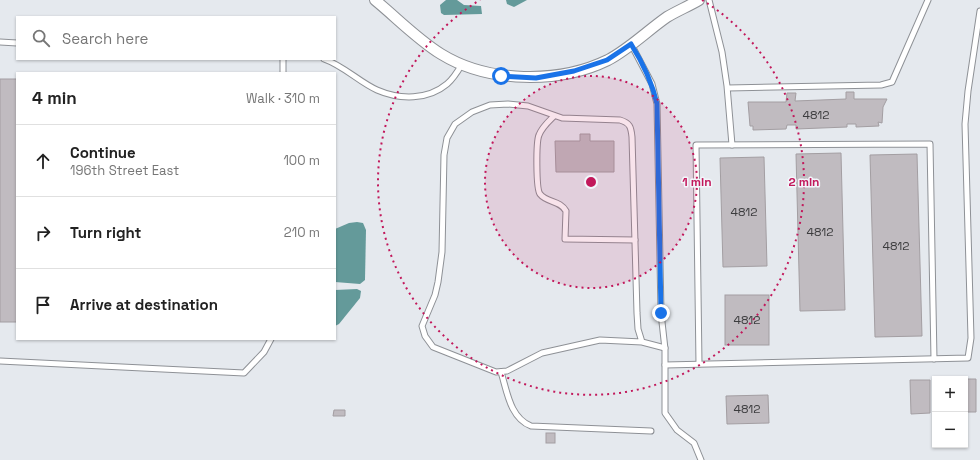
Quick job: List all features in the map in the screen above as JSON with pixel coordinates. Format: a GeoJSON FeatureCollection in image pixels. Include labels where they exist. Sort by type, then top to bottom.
{"type":"FeatureCollection","features":[{"type":"Feature","properties":{"kind":"street"},"geometry":{"type":"LineString","coordinates":[[375,0],[420,40],[442,55],[462,64],[501,76],[536,78],[574,71],[607,60],[668,16],[699,0]]}},
{"type":"Feature","properties":{"kind":"lane"},"geometry":{"type":"LineString","coordinates":[[709,0],[722,52],[728,88],[732,145]]}},
{"type":"Feature","properties":{"kind":"lane"},"geometry":{"type":"LineString","coordinates":[[728,88],[881,85],[892,82],[928,0]]}},
{"type":"Feature","properties":{"kind":"lane"},"geometry":{"type":"LineString","coordinates":[[666,365],[968,358],[971,338],[965,124],[968,91],[980,12]]}},
{"type":"Feature","properties":{"kind":"lane"},"geometry":{"type":"LineString","coordinates":[[0,42],[16,43]]}},
{"type":"Feature","properties":{"kind":"lane"},"geometry":{"type":"LineString","coordinates":[[631,44],[642,61],[652,84],[657,104],[661,313],[666,365],[666,413],[677,430],[694,443],[701,460]]}},
{"type":"Feature","properties":{"kind":"lane"},"geometry":{"type":"LineString","coordinates":[[283,60],[283,72]]}},
{"type":"Feature","properties":{"kind":"lane"},"geometry":{"type":"LineString","coordinates":[[326,60],[377,90],[406,96],[421,96],[436,91],[448,84],[462,64]]}},
{"type":"Feature","properties":{"kind":"lane"},"geometry":{"type":"LineString","coordinates":[[642,342],[638,328],[632,128],[627,123],[620,120],[562,118],[528,106],[508,104],[490,105],[472,112],[455,124],[447,138],[444,155],[442,252],[438,282],[435,295],[422,326],[425,336],[433,347],[496,372],[507,371],[542,354],[600,340],[642,342],[665,348]]}},
{"type":"Feature","properties":{"kind":"lane"},"geometry":{"type":"LineString","coordinates":[[554,116],[539,135],[538,190],[545,198],[558,203],[566,211],[565,239],[635,240]]}},
{"type":"Feature","properties":{"kind":"lane"},"geometry":{"type":"LineString","coordinates":[[699,364],[696,145],[930,144],[934,359]]}},
{"type":"Feature","properties":{"kind":"lane"},"geometry":{"type":"LineString","coordinates":[[0,361],[244,373],[264,352],[270,340]]}},
{"type":"Feature","properties":{"kind":"lane"},"geometry":{"type":"LineString","coordinates":[[501,372],[515,412],[519,419],[531,426],[651,431]]}},
{"type":"Feature","properties":{"kind":"water"},"geometry":{"type":"Polygon","coordinates":[[[446,0],[457,0],[464,5],[481,6],[482,14],[444,15],[441,13],[440,5],[446,0]]]}},
{"type":"Feature","properties":{"kind":"water"},"geometry":{"type":"Polygon","coordinates":[[[506,0],[527,0],[514,7],[507,4],[506,0]]]}},
{"type":"Feature","properties":{"kind":"water"},"geometry":{"type":"Polygon","coordinates":[[[349,223],[363,223],[366,230],[365,280],[360,284],[336,282],[336,229],[349,223]]]}},
{"type":"Feature","properties":{"kind":"water"},"geometry":{"type":"Polygon","coordinates":[[[357,289],[361,291],[360,298],[339,324],[336,326],[336,290],[357,289]]]}},
{"type":"Feature","properties":{"kind":"building"},"geometry":{"type":"Polygon","coordinates":[[[0,79],[16,79],[16,322],[0,322],[0,79]]]}},
{"type":"Feature","properties":{"kind":"building"},"geometry":{"type":"Polygon","coordinates":[[[846,92],[854,92],[854,99],[887,99],[883,107],[882,123],[878,122],[879,126],[856,127],[856,124],[847,124],[847,127],[796,129],[796,125],[787,125],[786,129],[753,130],[753,126],[750,126],[748,102],[786,102],[787,93],[796,93],[795,101],[846,99],[846,92]]]}},
{"type":"Feature","properties":{"kind":"building"},"geometry":{"type":"Polygon","coordinates":[[[580,134],[590,134],[590,141],[614,141],[614,172],[556,172],[555,141],[580,141],[580,134]]]}},
{"type":"Feature","properties":{"kind":"building"},"geometry":{"type":"Polygon","coordinates":[[[841,153],[845,310],[800,311],[796,154],[841,153]]]}},
{"type":"Feature","properties":{"kind":"building"},"geometry":{"type":"Polygon","coordinates":[[[917,154],[922,336],[875,337],[870,155],[917,154]]]}},
{"type":"Feature","properties":{"kind":"building"},"geometry":{"type":"Polygon","coordinates":[[[764,157],[767,266],[723,267],[720,158],[764,157]]]}},
{"type":"Feature","properties":{"kind":"building"},"geometry":{"type":"Polygon","coordinates":[[[725,295],[769,295],[769,345],[725,345],[725,295]]]}},
{"type":"Feature","properties":{"kind":"building"},"geometry":{"type":"Polygon","coordinates":[[[968,379],[976,379],[976,412],[968,412],[968,379]]]}},
{"type":"Feature","properties":{"kind":"building"},"geometry":{"type":"Polygon","coordinates":[[[910,380],[930,380],[930,413],[911,414],[910,380]]]}},
{"type":"Feature","properties":{"kind":"building"},"geometry":{"type":"Polygon","coordinates":[[[768,395],[769,423],[727,424],[726,396],[768,395]]]}},
{"type":"Feature","properties":{"kind":"building"},"geometry":{"type":"Polygon","coordinates":[[[334,410],[345,410],[345,416],[333,416],[334,410]]]}},
{"type":"Feature","properties":{"kind":"building"},"geometry":{"type":"Polygon","coordinates":[[[546,433],[555,433],[555,443],[546,443],[546,433]]]}},
{"type":"Feature","properties":{"kind":"route"},"geometry":{"type":"LineString","coordinates":[[501,76],[536,78],[574,71],[607,60],[631,44],[642,61],[652,84],[657,104],[661,313]]}}]}
